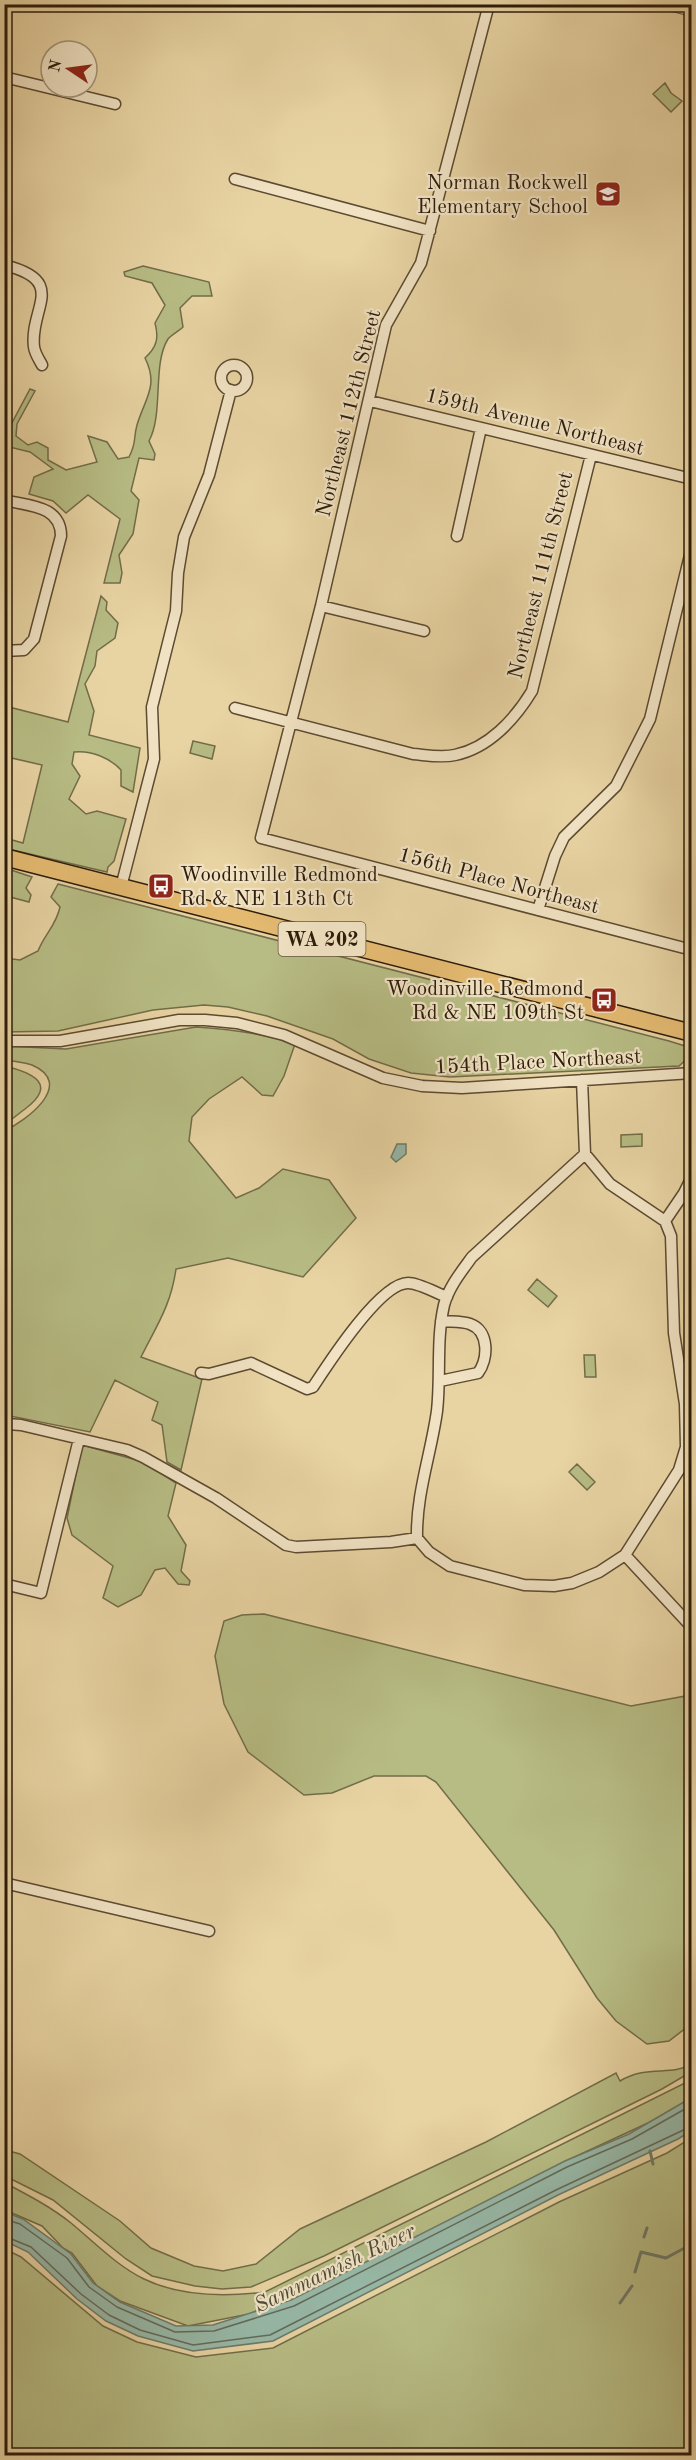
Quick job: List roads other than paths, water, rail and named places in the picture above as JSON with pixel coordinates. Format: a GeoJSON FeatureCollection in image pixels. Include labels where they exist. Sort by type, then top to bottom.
{"type":"FeatureCollection","features":[{"type":"Feature","properties":{"kind":"main road","name":"WA 202"},"geometry":{"type":"LineString","coordinates":[[4,857],[690,1034]]}},
{"type":"Feature","properties":{"kind":"street","name":"Northeast 112th Street"},"geometry":{"type":"LineString","coordinates":[[261,838],[321,606],[386,325],[421,263],[489,4]]}},
{"type":"Feature","properties":{"kind":"street"},"geometry":{"type":"LineString","coordinates":[[669,4],[692,10]]}},
{"type":"Feature","properties":{"kind":"street"},"geometry":{"type":"LineString","coordinates":[[4,77],[116,104]]}},
{"type":"Feature","properties":{"kind":"street"},"geometry":{"type":"LineString","coordinates":[[235,179],[430,231]]}},
{"type":"Feature","properties":{"kind":"street"},"geometry":{"type":"LineString","coordinates":[[4,265],[28,272],[35,279],[42,293],[35,350],[42,365]]}},
{"type":"Feature","properties":{"kind":"street"},"geometry":{"type":"LineString","coordinates":[[121,887],[154,759],[152,707],[176,611],[182,547],[209,475],[231,390]]}},
{"type":"Feature","properties":{"kind":"street","name":"159th Avenue Northeast"},"geometry":{"type":"LineString","coordinates":[[370,400],[692,479]]}},
{"type":"Feature","properties":{"kind":"street"},"geometry":{"type":"LineString","coordinates":[[457,536],[481,428]]}},
{"type":"Feature","properties":{"kind":"street","name":"Northeast 111th Street"},"geometry":{"type":"LineString","coordinates":[[235,708],[290,724],[413,754],[431,756],[455,755],[500,731],[519,712],[532,691],[591,455]]}},
{"type":"Feature","properties":{"kind":"street"},"geometry":{"type":"LineString","coordinates":[[4,500],[45,509],[58,520],[61,536],[36,633],[25,649],[17,653],[4,651]]}},
{"type":"Feature","properties":{"kind":"street"},"geometry":{"type":"LineString","coordinates":[[538,910],[555,856],[564,837],[616,786],[650,719],[692,547]]}},
{"type":"Feature","properties":{"kind":"street"},"geometry":{"type":"LineString","coordinates":[[321,606],[424,631]]}},
{"type":"Feature","properties":{"kind":"street","name":"156th Place Northeast"},"geometry":{"type":"LineString","coordinates":[[261,838],[692,950]]}},
{"type":"Feature","properties":{"kind":"street","name":"154th Place Northeast"},"geometry":{"type":"LineString","coordinates":[[4,1041],[60,1041],[179,1020],[205,1020],[237,1023],[284,1035],[383,1078],[422,1086],[462,1088],[692,1073]]}},
{"type":"Feature","properties":{"kind":"street"},"geometry":{"type":"LineString","coordinates":[[582,1080],[585,1154],[610,1184],[666,1221],[671,1236],[674,1333],[685,1404],[686,1447],[679,1470],[625,1555],[599,1572],[572,1583],[554,1586],[524,1585],[450,1566],[429,1552],[417,1538],[416,1510],[434,1424],[440,1381],[441,1321],[447,1297],[472,1257],[585,1154]]}},
{"type":"Feature","properties":{"kind":"street"},"geometry":{"type":"LineString","coordinates":[[666,1221],[692,1177]]}},
{"type":"Feature","properties":{"kind":"street"},"geometry":{"type":"LineString","coordinates":[[201,1373],[209,1374],[251,1363],[262,1365],[307,1389],[313,1387],[351,1330],[396,1287],[408,1282],[447,1297]]}},
{"type":"Feature","properties":{"kind":"street"},"geometry":{"type":"LineString","coordinates":[[440,1381],[478,1373],[484,1366],[486,1356],[483,1334],[477,1328],[470,1324],[441,1321]]}},
{"type":"Feature","properties":{"kind":"street"},"geometry":{"type":"LineString","coordinates":[[6,1425],[79,1439],[142,1457],[216,1498],[286,1545],[305,1548],[417,1538]]}},
{"type":"Feature","properties":{"kind":"street"},"geometry":{"type":"LineString","coordinates":[[4,1584],[41,1593],[79,1439]]}},
{"type":"Feature","properties":{"kind":"street"},"geometry":{"type":"LineString","coordinates":[[625,1555],[688,1623]]}},
{"type":"Feature","properties":{"kind":"street"},"geometry":{"type":"LineString","coordinates":[[4,1883],[209,1931]]}},
{"type":"Feature","properties":{"kind":"water"},"geometry":{"type":"Polygon","coordinates":[[[397,1144],[406,1144],[406,1154],[396,1162],[391,1157],[397,1144]]]}},
{"type":"Feature","properties":{"kind":"water"},"geometry":{"type":"Polygon","coordinates":[[[691,2098],[691,2131],[678,2139],[558,2195],[273,2341],[193,2351],[138,2336],[106,2321],[77,2299],[28,2252],[5,2241],[5,2212],[23,2219],[71,2254],[93,2283],[120,2302],[176,2326],[213,2325],[291,2300],[565,2161],[629,2134],[691,2098]]]}},
{"type":"Feature","properties":{"kind":"waterway"},"geometry":{"type":"LineString","coordinates":[[650,2151],[653,2164]]}},
{"type":"Feature","properties":{"kind":"waterway"},"geometry":{"type":"LineString","coordinates":[[644,2237],[647,2228]]}},
{"type":"Feature","properties":{"kind":"waterway"},"geometry":{"type":"LineString","coordinates":[[635,2272],[641,2252],[666,2258],[692,2244]]}},
{"type":"Feature","properties":{"kind":"waterway"},"geometry":{"type":"LineString","coordinates":[[620,2303],[632,2286]]}},
{"type":"Feature","properties":{"kind":"place","name":"Norman Rockwell Elementary School"},"geometry":{"type":"Point","coordinates":[608,194]}},
{"type":"Feature","properties":{"kind":"place","name":"Woodinville Redmond Rd & NE 113th Ct"},"geometry":{"type":"Point","coordinates":[161,886]}},
{"type":"Feature","properties":{"kind":"place","name":"Woodinville Redmond Rd & NE 109th St"},"geometry":{"type":"Point","coordinates":[604,1000]}},
{"type":"Feature","properties":{"kind":"water label","name":"Sammamish River"},"geometry":{"type":"Point","coordinates":[334,2267]}}]}
